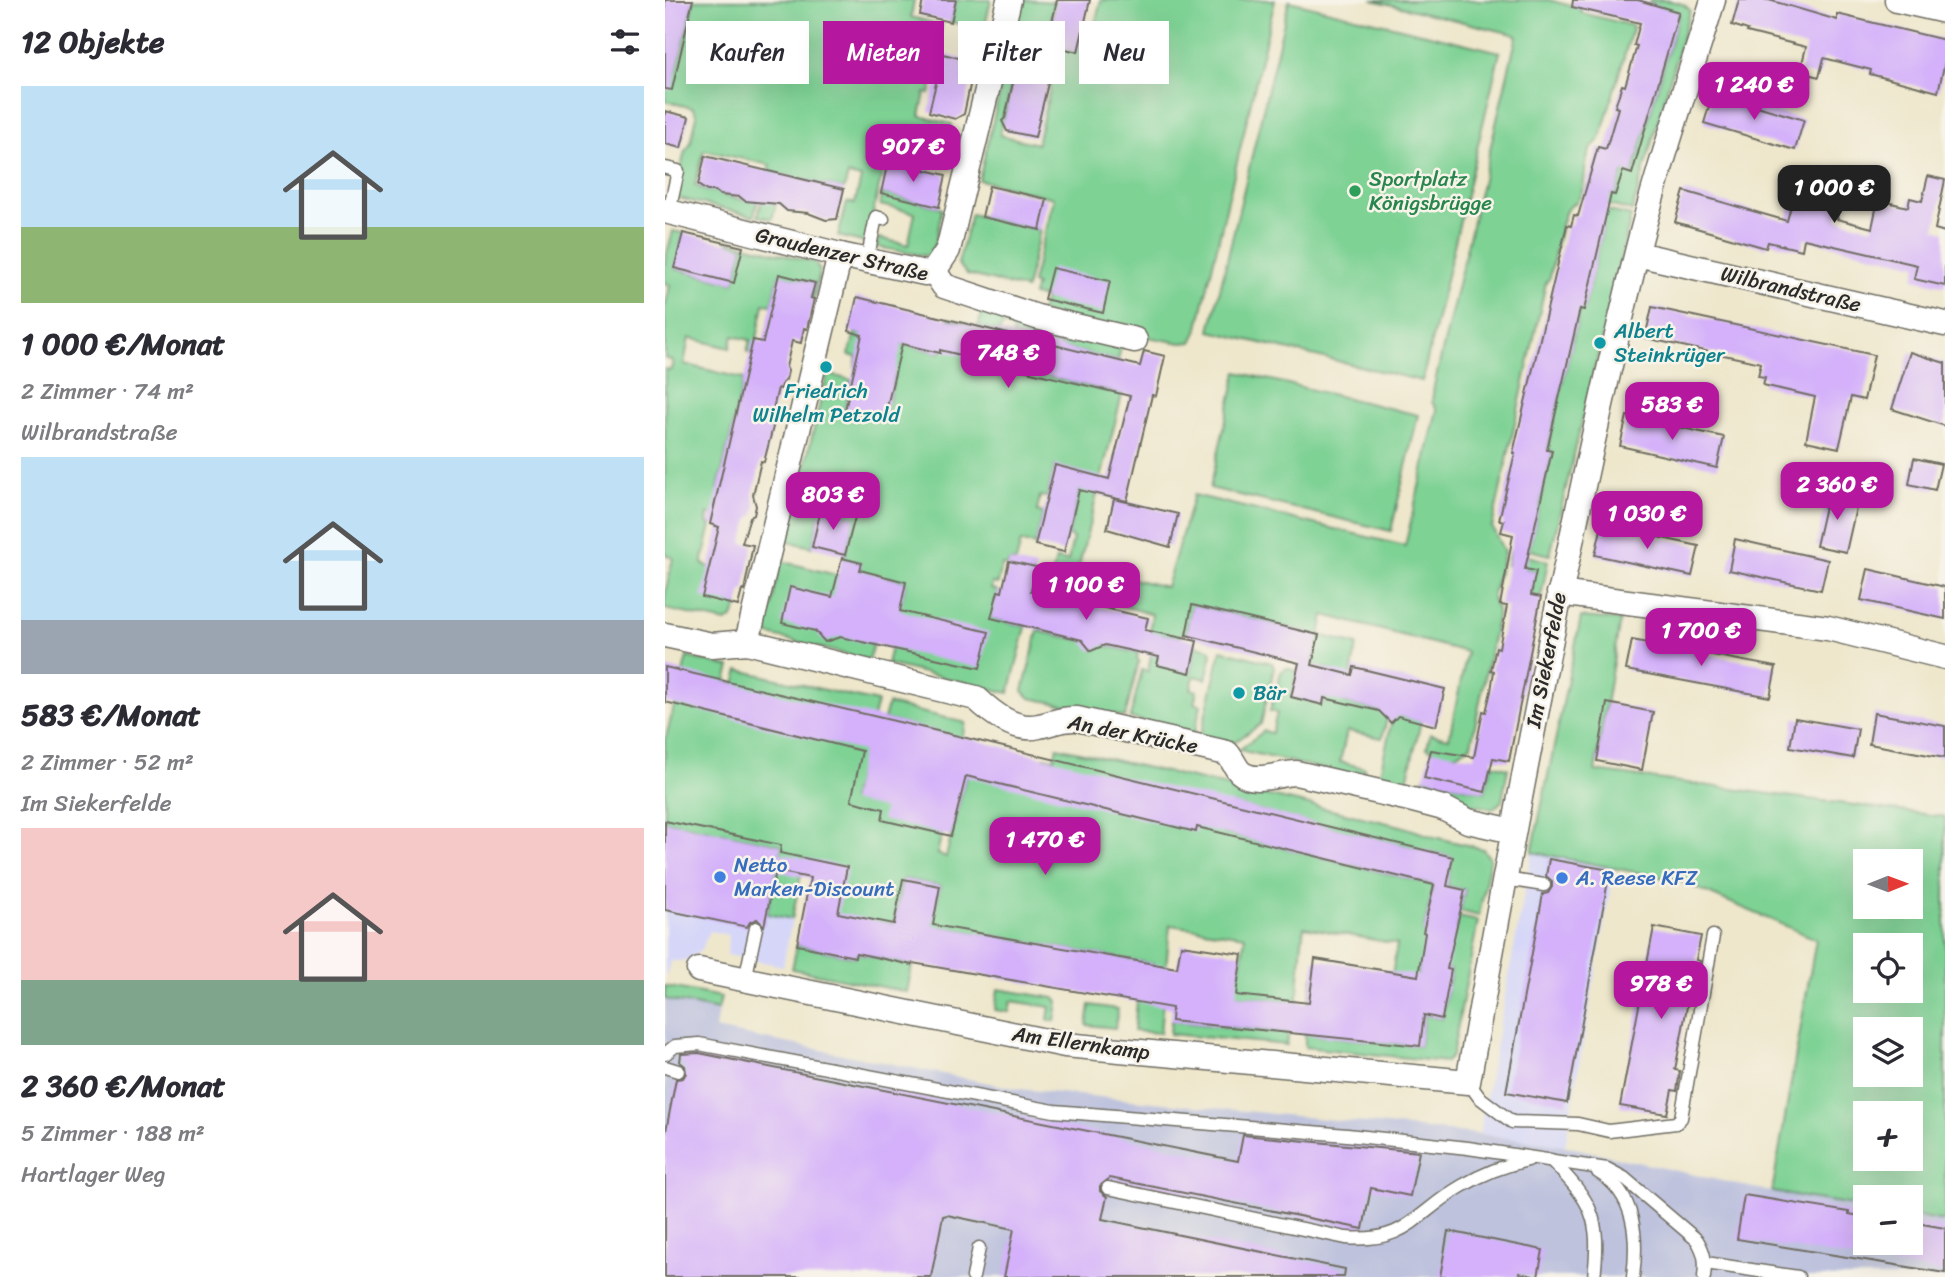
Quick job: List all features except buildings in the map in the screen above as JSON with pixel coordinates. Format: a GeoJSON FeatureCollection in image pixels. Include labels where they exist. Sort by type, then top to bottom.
{"type":"FeatureCollection","features":[{"type":"Feature","properties":{"kind":"street"},"geometry":{"type":"LineString","coordinates":[[934,271],[948,250],[1009,0]]}},
{"type":"Feature","properties":{"kind":"street","name":"Im Siekerfelde"},"geometry":{"type":"LineString","coordinates":[[1468,1082],[1559,593],[1636,254],[1713,0]]}},
{"type":"Feature","properties":{"kind":"street"},"geometry":{"type":"LineString","coordinates":[[1897,0],[1945,11]]}},
{"type":"Feature","properties":{"kind":"street","name":"Graudenzer Straße"},"geometry":{"type":"LineString","coordinates":[[667,211],[840,255],[925,273],[934,271],[944,286],[1037,317],[1135,340]]}},
{"type":"Feature","properties":{"kind":"street","name":"Wilbrandstraße"},"geometry":{"type":"LineString","coordinates":[[1636,254],[1945,324]]}},
{"type":"Feature","properties":{"kind":"street"},"geometry":{"type":"LineString","coordinates":[[747,642],[840,255]]}},
{"type":"Feature","properties":{"kind":"street"},"geometry":{"type":"LineString","coordinates":[[1559,593],[1828,628],[1945,657]]}},
{"type":"Feature","properties":{"kind":"street","name":"An der Krücke"},"geometry":{"type":"LineString","coordinates":[[665,635],[712,645],[747,642],[976,698],[998,718],[1010,722],[1037,727],[1062,718],[1077,719],[1227,753],[1241,772],[1254,777],[1296,774],[1405,798],[1443,808],[1468,821],[1513,831]]}},
{"type":"Feature","properties":{"kind":"street","name":"Am Ellernkamp"},"geometry":{"type":"LineString","coordinates":[[699,970],[1065,1045],[1468,1082]]}},
{"type":"Feature","properties":{"kind":"lane"},"geometry":{"type":"LineString","coordinates":[[666,168],[678,171],[667,211]]}},
{"type":"Feature","properties":{"kind":"lane"},"geometry":{"type":"LineString","coordinates":[[867,261],[876,218],[883,219]]}},
{"type":"Feature","properties":{"kind":"lane"},"geometry":{"type":"LineString","coordinates":[[1504,880],[1544,885]]}},
{"type":"Feature","properties":{"kind":"lane"},"geometry":{"type":"LineString","coordinates":[[745,980],[756,928]]}},
{"type":"Feature","properties":{"kind":"lane"},"geometry":{"type":"LineString","coordinates":[[1468,1082],[1488,1105],[1512,1122],[1578,1124],[1609,1131],[1676,1123],[1681,1118],[1713,936]]}},
{"type":"Feature","properties":{"kind":"lane"},"geometry":{"type":"LineString","coordinates":[[665,1054],[675,1046],[699,1044],[1054,1111],[1347,1135],[1468,1148],[1607,1170],[1624,1178],[1697,1240],[1704,1251],[1704,1277]]}},
{"type":"Feature","properties":{"kind":"lane"},"geometry":{"type":"LineString","coordinates":[[1108,1188],[1346,1238],[1367,1240],[1397,1233],[1462,1185],[1515,1163],[1535,1158]]}},
{"type":"Feature","properties":{"kind":"lane"},"geometry":{"type":"LineString","coordinates":[[1551,1160],[1579,1189],[1591,1208],[1596,1233],[1594,1277]]}},
{"type":"Feature","properties":{"kind":"lane"},"geometry":{"type":"LineString","coordinates":[[1583,1165],[1608,1178],[1628,1204],[1635,1239],[1633,1277]]}},
{"type":"Feature","properties":{"kind":"lane"},"geometry":{"type":"LineString","coordinates":[[973,1277],[979,1248]]}},
{"type":"Feature","properties":{"kind":"lane"},"geometry":{"type":"LineString","coordinates":[[1706,1263],[1798,1277]]}},
{"type":"Feature","properties":{"kind":"shaded area"},"geometry":{"type":"Polygon","coordinates":[[[665,799],[809,831],[783,966],[727,955],[728,935],[709,931],[703,947],[694,956],[682,961],[670,961],[667,975],[665,974],[665,799]]]}},
{"type":"Feature","properties":{"kind":"shaded area"},"geometry":{"type":"Polygon","coordinates":[[[1532,852],[1614,868],[1565,1146],[1479,1134],[1532,852]]]}},
{"type":"Feature","properties":{"kind":"shaded area"},"geometry":{"type":"Polygon","coordinates":[[[665,999],[718,1010],[715,1029],[1019,1089],[1479,1134],[1565,1146],[1772,1192],[1853,1205],[1853,1255],[1923,1255],[1923,1217],[1945,1221],[1945,1277],[665,1277],[665,999]]]}},
{"type":"Feature","properties":{"kind":"green space"},"geometry":{"type":"Polygon","coordinates":[[[694,0],[914,0],[911,17],[926,21],[823,21],[823,84],[932,84],[930,94],[925,93],[920,116],[952,124],[941,165],[916,158],[910,162],[886,156],[866,243],[838,236],[847,202],[855,203],[861,178],[848,175],[844,189],[783,175],[772,219],[758,216],[770,165],[704,150],[695,185],[728,197],[756,200],[754,216],[674,197],[697,116],[693,108],[665,101],[665,86],[676,72],[686,32],[686,84],[809,84],[809,21],[689,21],[694,0]]]}},
{"type":"Feature","properties":{"kind":"green space"},"geometry":{"type":"Polygon","coordinates":[[[956,0],[991,0],[986,21],[951,22],[956,0]]]}},
{"type":"Feature","properties":{"kind":"green space"},"geometry":{"type":"Polygon","coordinates":[[[1022,0],[1054,2],[1051,21],[1017,21],[1022,0]]]}},
{"type":"Feature","properties":{"kind":"green space"},"geometry":{"type":"Polygon","coordinates":[[[1101,0],[1275,0],[1197,332],[1192,342],[1181,343],[1137,335],[1041,312],[1045,298],[1033,295],[1036,285],[1032,283],[1054,198],[979,180],[1002,84],[1011,84],[1000,135],[1037,144],[1051,84],[1065,84],[1065,49],[1077,52],[1079,45],[1079,84],[1169,84],[1169,21],[1096,21],[1101,0]]]}},
{"type":"Feature","properties":{"kind":"green space"},"geometry":{"type":"Polygon","coordinates":[[[1372,0],[1549,0],[1579,8],[1582,13],[1633,26],[1600,139],[1593,146],[1586,161],[1582,192],[1578,200],[1567,209],[1564,217],[1550,277],[1546,283],[1492,527],[1504,552],[1492,598],[1497,618],[1471,745],[1450,755],[1427,748],[1430,734],[1449,738],[1467,652],[1324,615],[1320,635],[1357,645],[1345,703],[1384,712],[1387,719],[1382,738],[1347,731],[1340,762],[1365,768],[1363,778],[1239,750],[1264,731],[1272,733],[1277,713],[1270,711],[1281,672],[1286,668],[1297,671],[1291,697],[1323,704],[1331,670],[1312,665],[1319,635],[1192,605],[1186,633],[1177,637],[1164,634],[1190,673],[1196,646],[1210,649],[1212,654],[1206,679],[1194,676],[1191,689],[1197,691],[1194,703],[1201,705],[1194,734],[1130,718],[1142,670],[1148,671],[1155,636],[1150,628],[1152,614],[1052,587],[1041,632],[1086,641],[1093,650],[1100,644],[1138,653],[1139,661],[1125,717],[1030,698],[1023,691],[1056,559],[1068,561],[1073,538],[1068,536],[1083,473],[1055,466],[1047,497],[1040,496],[1037,511],[1043,513],[1035,545],[1021,542],[1016,562],[1009,561],[1008,566],[1002,565],[998,584],[992,583],[991,589],[998,591],[992,618],[1026,627],[1009,693],[887,664],[906,582],[887,577],[869,660],[769,635],[767,629],[781,561],[856,580],[861,563],[844,559],[854,517],[821,509],[812,547],[787,541],[827,374],[851,380],[845,410],[884,419],[895,376],[855,367],[857,357],[849,355],[855,333],[940,353],[948,318],[978,327],[983,309],[1061,328],[1049,377],[1117,393],[1126,379],[1079,566],[1166,587],[1194,495],[1405,546],[1437,410],[1432,402],[1434,386],[1517,35],[1372,0]],[[1006,325],[1002,326],[999,332],[979,327],[971,358],[1027,372],[1034,341],[1013,335],[1013,330],[1006,325]]]}},
{"type":"Feature","properties":{"kind":"green space"},"geometry":{"type":"Polygon","coordinates":[[[1650,0],[1678,2],[1690,10],[1632,211],[1586,199],[1587,186],[1615,195],[1623,171],[1633,173],[1679,13],[1649,3],[1650,0]]]}},
{"type":"Feature","properties":{"kind":"green space","name":"Sportplatz Königsbrügge"},"geometry":{"type":"Polygon","coordinates":[[[1289,1],[1500,52],[1422,381],[1210,331],[1289,1]]]}},
{"type":"Feature","properties":{"kind":"green space"},"geometry":{"type":"Polygon","coordinates":[[[881,193],[942,209],[935,245],[927,256],[877,247],[879,238],[908,245],[915,213],[880,205],[881,193]]]}},
{"type":"Feature","properties":{"kind":"green space"},"geometry":{"type":"Polygon","coordinates":[[[1600,209],[1631,216],[1550,555],[1529,550],[1552,451],[1547,450],[1580,309],[1584,309],[1604,223],[1600,209]]]}},
{"type":"Feature","properties":{"kind":"green space"},"geometry":{"type":"Polygon","coordinates":[[[971,214],[1040,230],[1026,289],[967,274],[958,264],[971,214]]]}},
{"type":"Feature","properties":{"kind":"green space"},"geometry":{"type":"Polygon","coordinates":[[[673,231],[683,233],[675,269],[734,283],[743,248],[728,244],[728,241],[815,262],[820,271],[814,299],[811,298],[815,283],[779,275],[772,305],[764,304],[756,343],[759,354],[747,352],[750,340],[733,336],[730,348],[689,338],[684,364],[744,379],[718,488],[721,517],[708,514],[707,523],[711,525],[702,564],[710,567],[738,606],[733,617],[726,622],[665,609],[665,594],[673,558],[665,554],[665,369],[671,370],[673,361],[665,358],[665,308],[670,285],[665,284],[665,261],[673,231]]]}},
{"type":"Feature","properties":{"kind":"green space"},"geometry":{"type":"Polygon","coordinates":[[[1065,329],[1122,343],[1118,361],[1060,347],[1065,329]]]}},
{"type":"Feature","properties":{"kind":"green space"},"geometry":{"type":"Polygon","coordinates":[[[1237,372],[1418,415],[1391,531],[1210,488],[1237,372]]]}},
{"type":"Feature","properties":{"kind":"green space"},"geometry":{"type":"Polygon","coordinates":[[[1510,552],[1548,561],[1541,597],[1531,595],[1535,571],[1507,565],[1510,552]]]}},
{"type":"Feature","properties":{"kind":"green space"},"geometry":{"type":"Polygon","coordinates":[[[1581,617],[1620,620],[1595,771],[1945,817],[1945,1221],[1923,1217],[1923,1185],[1853,1185],[1853,1205],[1772,1192],[1816,939],[1680,881],[1532,852],[1581,617]]]}},
{"type":"Feature","properties":{"kind":"green space"},"geometry":{"type":"Polygon","coordinates":[[[1221,650],[1272,663],[1274,668],[1261,724],[1229,746],[1200,738],[1221,650]]]}},
{"type":"Feature","properties":{"kind":"green space"},"geometry":{"type":"Polygon","coordinates":[[[687,657],[730,667],[726,681],[735,684],[739,670],[877,702],[851,800],[945,820],[937,854],[946,857],[966,776],[1041,770],[1044,757],[1054,759],[1057,747],[1401,826],[1483,849],[1490,859],[1479,916],[1460,911],[1465,890],[1447,886],[1452,857],[1232,804],[1223,833],[1434,885],[1423,932],[1453,939],[1459,917],[1478,921],[1452,1056],[1446,1062],[1305,1047],[1305,1034],[1420,1046],[1424,1015],[1442,1019],[1451,970],[1420,964],[1412,1013],[1309,1002],[1313,976],[1390,988],[1397,944],[1304,927],[1296,1022],[1290,1022],[1287,1045],[1170,1034],[1171,1021],[1285,1033],[1288,1001],[1174,989],[1239,975],[1245,936],[1170,925],[1160,1033],[1134,1031],[1137,1002],[1153,964],[942,927],[931,931],[940,886],[903,879],[894,924],[837,916],[804,859],[792,919],[767,914],[781,845],[665,821],[665,741],[687,657]]]}},
{"type":"Feature","properties":{"kind":"green space"},"geometry":{"type":"Polygon","coordinates":[[[888,704],[966,723],[962,738],[884,719],[888,704]]]}},
{"type":"Feature","properties":{"kind":"green space"},"geometry":{"type":"Polygon","coordinates":[[[1397,715],[1421,721],[1405,789],[1378,782],[1392,720],[1397,715]]]}},
{"type":"Feature","properties":{"kind":"green space"},"geometry":{"type":"Polygon","coordinates":[[[1492,764],[1508,768],[1502,801],[1493,809],[1420,793],[1424,778],[1485,792],[1492,764]]]}},
{"type":"Feature","properties":{"kind":"green space"},"geometry":{"type":"Polygon","coordinates":[[[797,945],[855,957],[856,953],[912,965],[907,992],[792,969],[797,945]]]}},
{"type":"Feature","properties":{"kind":"green space"},"geometry":{"type":"Polygon","coordinates":[[[665,986],[721,997],[718,1010],[665,999],[665,986]]]}},
{"type":"Feature","properties":{"kind":"green space"},"geometry":{"type":"Polygon","coordinates":[[[998,989],[1054,998],[1058,1001],[1055,1021],[1048,1020],[1050,1007],[1011,1001],[1009,1012],[995,1010],[998,989]]]}},
{"type":"Feature","properties":{"kind":"green space"},"geometry":{"type":"Polygon","coordinates":[[[1090,1005],[1118,1009],[1115,1028],[1087,1025],[1090,1005]]]}},
{"type":"Feature","properties":{"kind":"place","name":"Sportplatz Königsbrügge"},"geometry":{"type":"Point","coordinates":[1355,191]}},
{"type":"Feature","properties":{"kind":"place","name":"Albert Steinkrüger"},"geometry":{"type":"Point","coordinates":[1600,343]}},
{"type":"Feature","properties":{"kind":"place","name":"Friedrich Wilhelm Petzold"},"geometry":{"type":"Point","coordinates":[826,367]}},
{"type":"Feature","properties":{"kind":"place","name":"Bär"},"geometry":{"type":"Point","coordinates":[1239,693]}},
{"type":"Feature","properties":{"kind":"place","name":"Netto Marken-Discount"},"geometry":{"type":"Point","coordinates":[720,877]}},
{"type":"Feature","properties":{"kind":"place","name":"A. Reese KFZ"},"geometry":{"type":"Point","coordinates":[1562,878]}}]}
